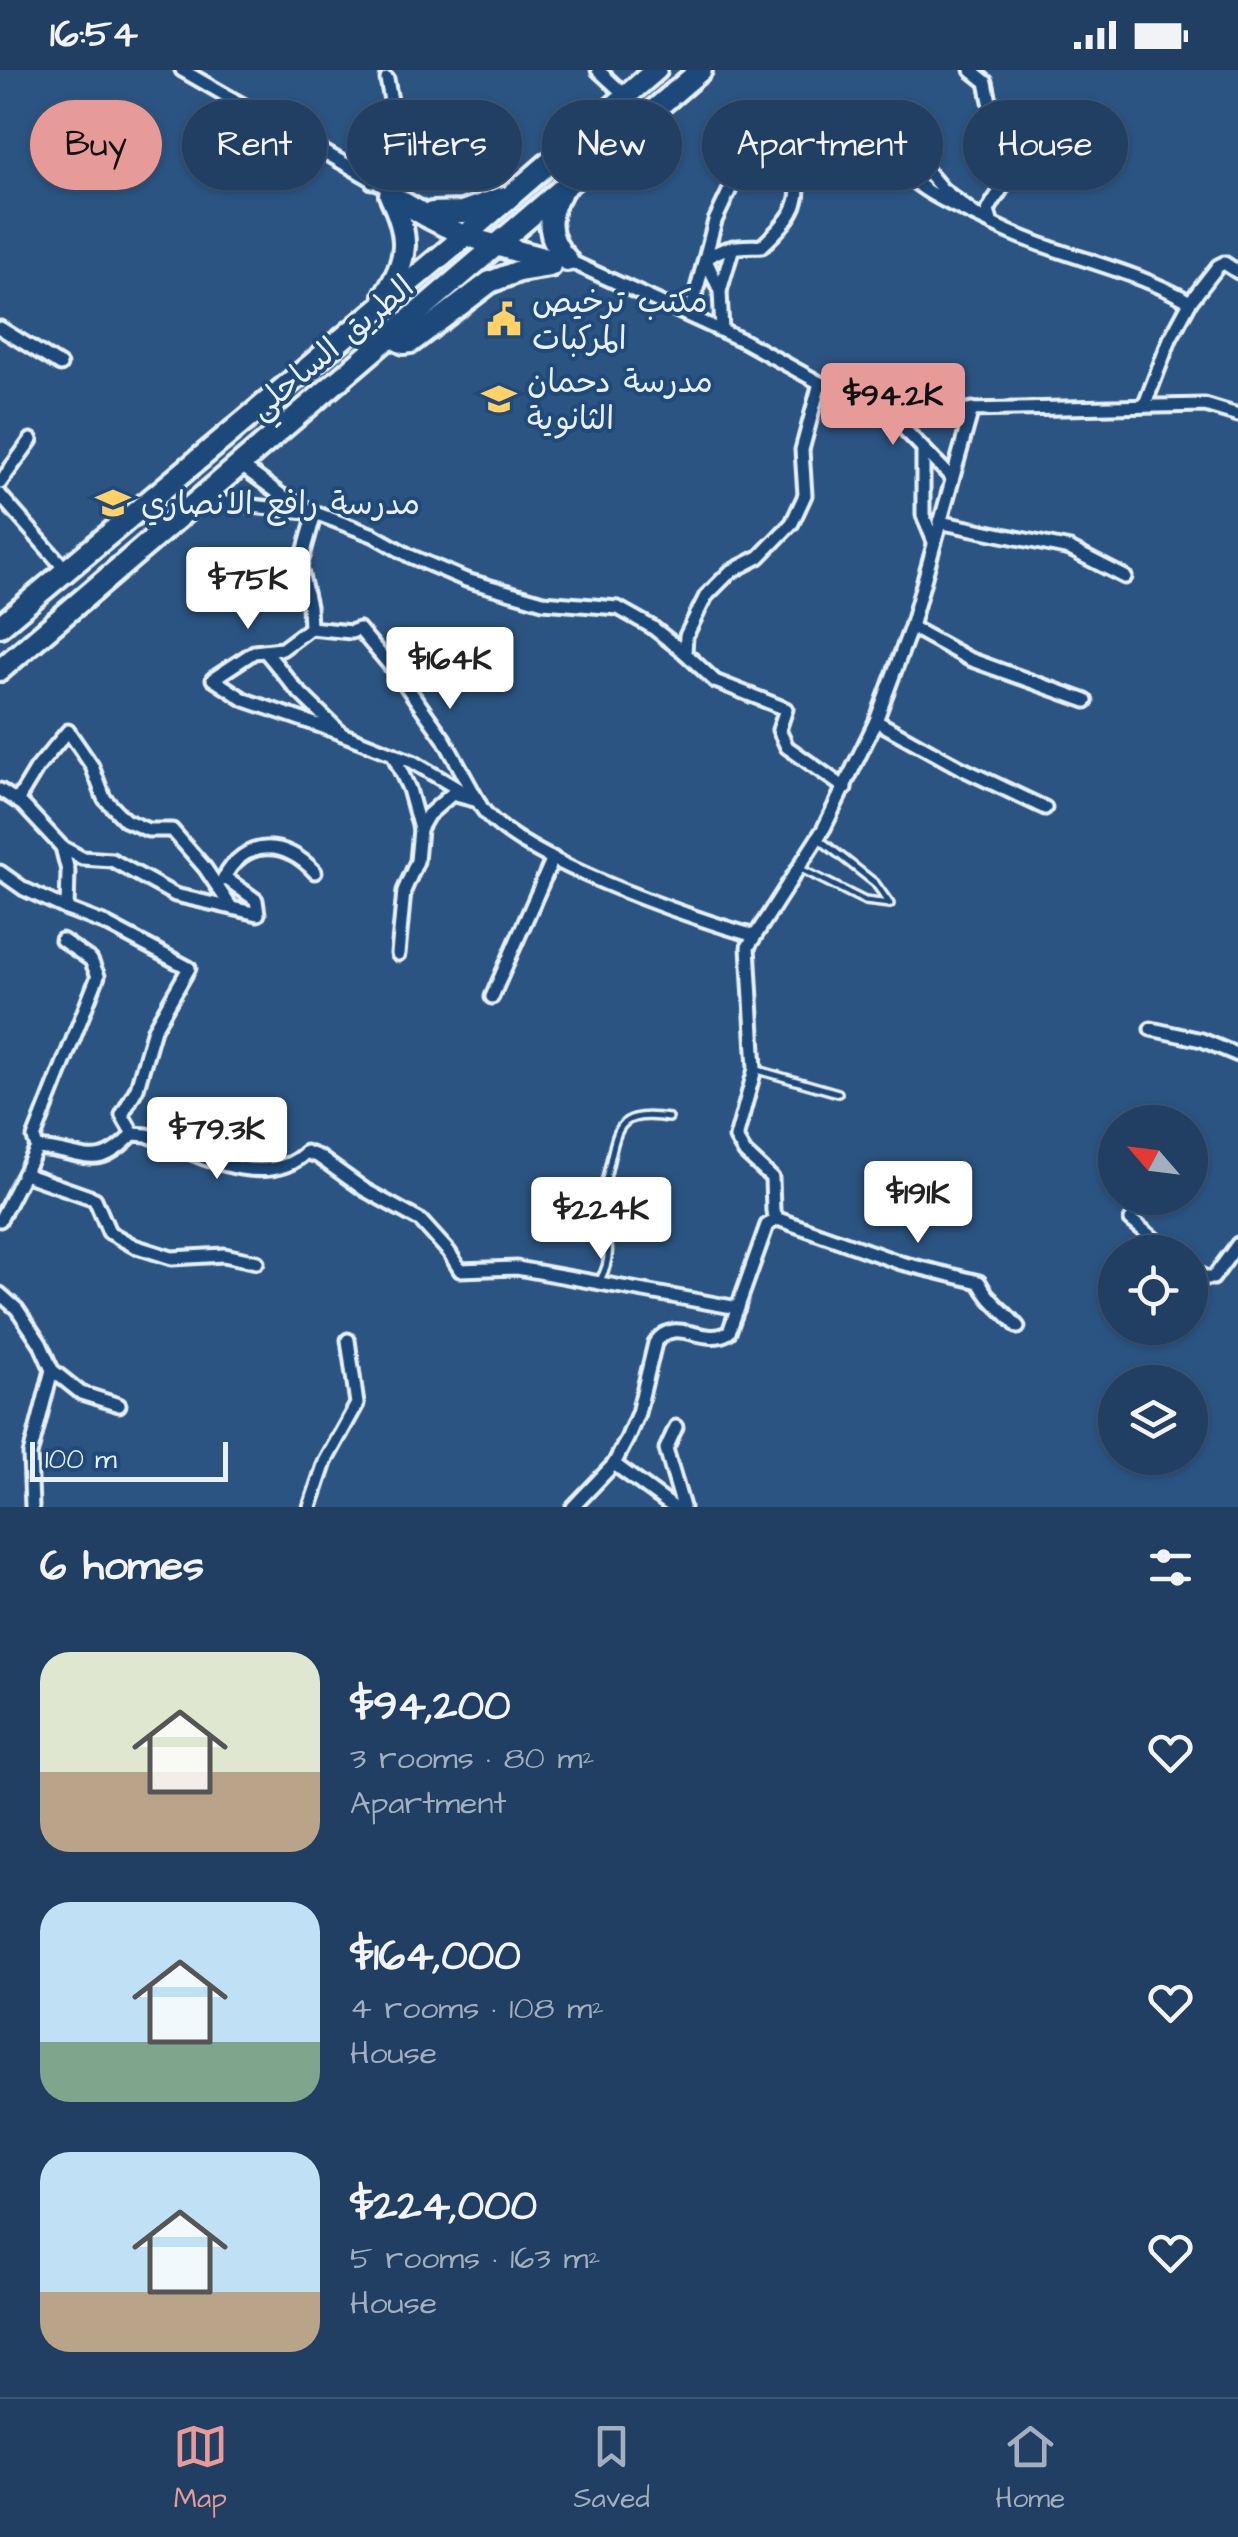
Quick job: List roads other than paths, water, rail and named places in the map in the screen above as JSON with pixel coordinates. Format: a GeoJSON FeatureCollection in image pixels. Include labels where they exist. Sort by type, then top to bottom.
{"type":"FeatureCollection","features":[{"type":"Feature","properties":{"kind":"highway","name":"الطريق الساحلي"},"geometry":{"type":"LineString","coordinates":[[0,626],[656,70]]}},
{"type":"Feature","properties":{"kind":"highway","name":"الطريق الساحلي"},"geometry":{"type":"LineString","coordinates":[[0,670],[700,70]]}},
{"type":"Feature","properties":{"kind":"highway"},"geometry":{"type":"LineString","coordinates":[[370,315],[394,281],[404,255],[404,229],[382,190]]}},
{"type":"Feature","properties":{"kind":"highway"},"geometry":{"type":"LineString","coordinates":[[392,337],[411,342],[490,282],[558,263],[551,232],[552,211],[561,192]]}},
{"type":"Feature","properties":{"kind":"highway"},"geometry":{"type":"LineString","coordinates":[[432,213],[462,212],[513,194]]}},
{"type":"Feature","properties":{"kind":"street"},"geometry":{"type":"LineString","coordinates":[[182,70],[347,168]]}},
{"type":"Feature","properties":{"kind":"street"},"geometry":{"type":"LineString","coordinates":[[598,70],[626,96]]}},
{"type":"Feature","properties":{"kind":"street"},"geometry":{"type":"LineString","coordinates":[[971,70],[986,82],[998,140],[1010,171],[986,221]]}},
{"type":"Feature","properties":{"kind":"street"},"geometry":{"type":"LineString","coordinates":[[387,79],[391,100]]}},
{"type":"Feature","properties":{"kind":"street"},"geometry":{"type":"LineString","coordinates":[[986,221],[942,189],[909,150],[900,148],[896,154],[898,167],[916,185],[986,221],[1031,244],[1164,287],[1190,302]]}},
{"type":"Feature","properties":{"kind":"street"},"geometry":{"type":"LineString","coordinates":[[690,315],[714,221],[743,162],[751,155],[791,172],[799,188],[795,206],[783,227],[762,246],[733,247],[714,252],[706,260]]}},
{"type":"Feature","properties":{"kind":"street"},"geometry":{"type":"LineString","coordinates":[[384,190],[426,223],[589,273],[690,315],[820,383],[866,402],[915,411],[1205,405],[1238,415]]}},
{"type":"Feature","properties":{"kind":"street"},"geometry":{"type":"LineString","coordinates":[[385,190],[432,213],[464,236]]}},
{"type":"Feature","properties":{"kind":"street"},"geometry":{"type":"LineString","coordinates":[[722,330],[720,291],[733,247]]}},
{"type":"Feature","properties":{"kind":"street"},"geometry":{"type":"LineString","coordinates":[[706,260],[720,291]]}},
{"type":"Feature","properties":{"kind":"street"},"geometry":{"type":"LineString","coordinates":[[1145,404],[1190,302],[1218,266],[1224,263],[1238,272]]}},
{"type":"Feature","properties":{"kind":"street"},"geometry":{"type":"LineString","coordinates":[[0,328],[60,365]]}},
{"type":"Feature","properties":{"kind":"street"},"geometry":{"type":"LineString","coordinates":[[685,654],[686,636],[706,596],[730,572],[759,557],[792,524],[805,494],[802,450],[820,383]]}},
{"type":"Feature","properties":{"kind":"street"},"geometry":{"type":"LineString","coordinates":[[972,409],[911,627],[876,721],[818,838],[748,947],[755,1069],[736,1138],[772,1178],[773,1211],[778,1220],[901,1263],[978,1282],[990,1303],[1018,1327]]}},
{"type":"Feature","properties":{"kind":"street"},"geometry":{"type":"LineString","coordinates":[[915,411],[904,422],[906,431],[952,478]]}},
{"type":"Feature","properties":{"kind":"street"},"geometry":{"type":"LineString","coordinates":[[0,483],[31,440]]}},
{"type":"Feature","properties":{"kind":"street"},"geometry":{"type":"LineString","coordinates":[[923,449],[923,515],[934,542]]}},
{"type":"Feature","properties":{"kind":"street"},"geometry":{"type":"LineString","coordinates":[[240,464],[281,496],[466,580],[543,602],[618,608],[652,627],[715,681],[786,709],[779,730],[787,747],[845,788]]}},
{"type":"Feature","properties":{"kind":"street"},"geometry":{"type":"LineString","coordinates":[[0,494],[67,570]]}},
{"type":"Feature","properties":{"kind":"street"},"geometry":{"type":"LineString","coordinates":[[197,500],[315,513]]}},
{"type":"Feature","properties":{"kind":"street"},"geometry":{"type":"LineString","coordinates":[[310,628],[300,566],[315,513]]}},
{"type":"Feature","properties":{"kind":"street"},"geometry":{"type":"LineString","coordinates":[[939,522],[1070,549],[1124,576]]}},
{"type":"Feature","properties":{"kind":"street"},"geometry":{"type":"LineString","coordinates":[[911,627],[969,659],[1086,701]]}},
{"type":"Feature","properties":{"kind":"street"},"geometry":{"type":"LineString","coordinates":[[478,801],[413,762],[245,700],[212,678],[254,652],[282,649],[310,628],[351,632],[358,629],[402,680],[444,740],[478,801],[482,810],[500,827],[553,858],[658,903],[754,936]]}},
{"type":"Feature","properties":{"kind":"street"},"geometry":{"type":"LineString","coordinates":[[265,651],[342,734]]}},
{"type":"Feature","properties":{"kind":"street"},"geometry":{"type":"LineString","coordinates":[[876,721],[1045,808]]}},
{"type":"Feature","properties":{"kind":"street"},"geometry":{"type":"LineString","coordinates":[[0,790],[17,800],[62,847],[82,858],[112,860],[175,895],[258,914],[256,900],[221,882],[172,830],[148,830],[125,820],[104,798],[92,766],[68,731],[17,800]]}},
{"type":"Feature","properties":{"kind":"street"},"geometry":{"type":"LineString","coordinates":[[393,754],[409,789],[420,829],[417,861],[404,891],[398,954]]}},
{"type":"Feature","properties":{"kind":"street"},"geometry":{"type":"LineString","coordinates":[[420,829],[428,815],[452,794],[478,801]]}},
{"type":"Feature","properties":{"kind":"street"},"geometry":{"type":"LineString","coordinates":[[62,847],[68,871],[67,908]]}},
{"type":"Feature","properties":{"kind":"street"},"geometry":{"type":"LineString","coordinates":[[231,907],[221,882],[228,868],[249,850],[281,847],[303,858],[315,872]]}},
{"type":"Feature","properties":{"kind":"street"},"geometry":{"type":"LineString","coordinates":[[492,997],[553,858]]}},
{"type":"Feature","properties":{"kind":"street"},"geometry":{"type":"LineString","coordinates":[[0,872],[24,889],[106,924],[190,968],[154,1029],[136,1088],[122,1115],[133,1134]]}},
{"type":"Feature","properties":{"kind":"street"},"geometry":{"type":"LineString","coordinates":[[38,1148],[34,1138],[98,976],[91,960],[62,940]]}},
{"type":"Feature","properties":{"kind":"street"},"geometry":{"type":"LineString","coordinates":[[1151,1029],[1202,1040],[1238,1055]]}},
{"type":"Feature","properties":{"kind":"street"},"geometry":{"type":"LineString","coordinates":[[38,1148],[97,1158],[113,1155],[133,1134],[147,1134],[251,1172],[294,1164],[306,1152],[421,1221],[460,1270],[517,1268],[738,1308]]}},
{"type":"Feature","properties":{"kind":"street"},"geometry":{"type":"LineString","coordinates":[[0,1220],[38,1148]]}},
{"type":"Feature","properties":{"kind":"street"},"geometry":{"type":"LineString","coordinates":[[24,1174],[95,1199],[109,1232],[134,1246],[172,1258],[224,1254],[257,1262]]}},
{"type":"Feature","properties":{"kind":"street"},"geometry":{"type":"LineString","coordinates":[[574,1507],[614,1464],[638,1413],[654,1343],[672,1329],[724,1336],[729,1332],[767,1225],[778,1220]]}},
{"type":"Feature","properties":{"kind":"street"},"geometry":{"type":"LineString","coordinates":[[1131,1220],[1149,1235]]}},
{"type":"Feature","properties":{"kind":"street"},"geometry":{"type":"LineString","coordinates":[[1208,1278],[1213,1278],[1238,1244]]}},
{"type":"Feature","properties":{"kind":"street"},"geometry":{"type":"LineString","coordinates":[[0,1294],[17,1309],[40,1343],[52,1370],[81,1393],[120,1405]]}},
{"type":"Feature","properties":{"kind":"street"},"geometry":{"type":"LineString","coordinates":[[310,1507],[325,1462],[357,1404],[348,1340]]}},
{"type":"Feature","properties":{"kind":"street"},"geometry":{"type":"LineString","coordinates":[[32,1507],[30,1455],[52,1370]]}},
{"type":"Feature","properties":{"kind":"street"},"geometry":{"type":"LineString","coordinates":[[676,1426],[666,1449],[682,1507]]}},
{"type":"Feature","properties":{"kind":"street"},"geometry":{"type":"LineString","coordinates":[[614,1464],[674,1507]]}},
{"type":"Feature","properties":{"kind":"lane"},"geometry":{"type":"LineString","coordinates":[[799,868],[865,901],[890,904],[876,883],[818,838]]}},
{"type":"Feature","properties":{"kind":"lane"},"geometry":{"type":"LineString","coordinates":[[755,1069],[838,1093]]}},
{"type":"Feature","properties":{"kind":"lane"},"geometry":{"type":"LineString","coordinates":[[598,1283],[608,1267],[610,1245],[600,1193],[618,1128],[629,1118],[669,1118]]}},
{"type":"Feature","properties":{"kind":"place","name":"مكتب ترخيص المركبات"},"geometry":{"type":"Point","coordinates":[504,319]}},
{"type":"Feature","properties":{"kind":"place","name":"مدرسة دحمان الثانوية"},"geometry":{"type":"Point","coordinates":[499,399]}},
{"type":"Feature","properties":{"kind":"place","name":"مدرسة رافع الانصاري"},"geometry":{"type":"Point","coordinates":[113,503]}}]}
